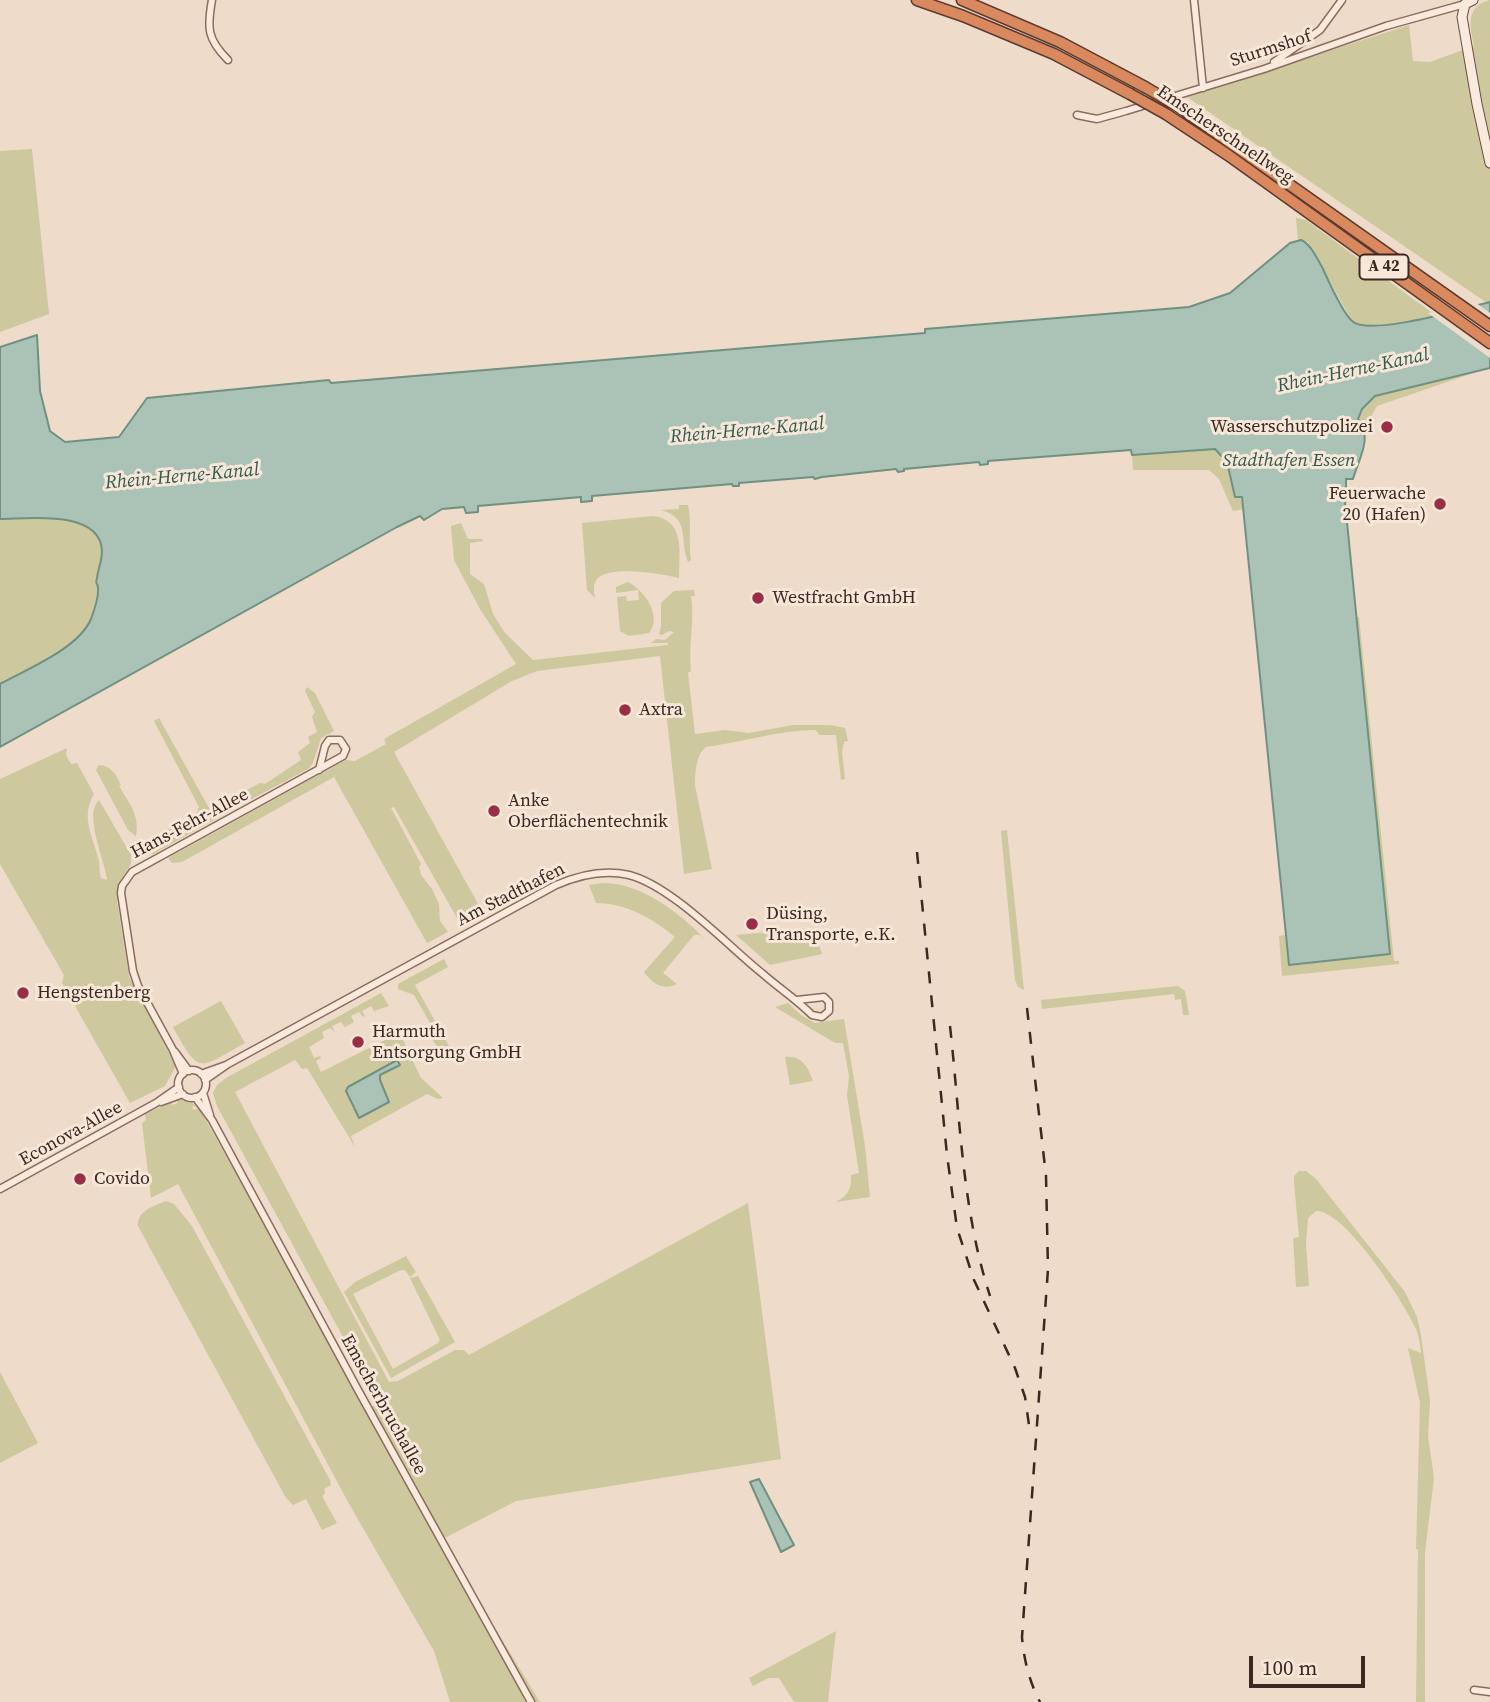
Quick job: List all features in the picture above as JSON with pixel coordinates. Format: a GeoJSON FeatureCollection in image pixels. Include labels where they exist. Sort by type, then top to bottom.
{"type":"FeatureCollection","features":[{"type":"Feature","properties":{"kind":"highway","name":"Emscherschnellweg"},"geometry":{"type":"LineString","coordinates":[[917,0],[975,20],[1054,54],[1166,114],[1279,191],[1490,343]]}},
{"type":"Feature","properties":{"kind":"highway","name":"Emscherschnellweg"},"geometry":{"type":"LineString","coordinates":[[962,0],[1060,42],[1181,108],[1490,326]]}},
{"type":"Feature","properties":{"kind":"street"},"geometry":{"type":"LineString","coordinates":[[212,0],[210,34],[216,48],[228,60]]}},
{"type":"Feature","properties":{"kind":"street"},"geometry":{"type":"LineString","coordinates":[[1194,0],[1203,88]]}},
{"type":"Feature","properties":{"kind":"street"},"geometry":{"type":"LineString","coordinates":[[1264,69],[1320,30],[1342,0]]}},
{"type":"Feature","properties":{"kind":"street"},"geometry":{"type":"LineString","coordinates":[[1469,2],[1462,17],[1476,104],[1490,163]]}},
{"type":"Feature","properties":{"kind":"street","name":"Sturmshof"},"geometry":{"type":"LineString","coordinates":[[1077,115],[1097,119],[1264,69],[1386,26],[1469,2]]}},
{"type":"Feature","properties":{"kind":"street","name":"Hans-Fehr-Allee"},"geometry":{"type":"LineString","coordinates":[[186,1072],[138,986],[133,971],[122,886],[132,872],[320,770],[343,756],[343,742],[337,739],[329,740],[325,746],[320,770]]}},
{"type":"Feature","properties":{"kind":"street","name":"Am Stadthafen"},"geometry":{"type":"LineString","coordinates":[[203,1077],[556,886],[572,878],[598,873],[632,876],[653,886],[715,931],[815,1017],[825,1016],[829,1011],[829,1002],[824,997],[797,1000]]}},
{"type":"Feature","properties":{"kind":"street"},"geometry":{"type":"LineString","coordinates":[[186,1072],[203,1077],[203,1093],[195,1097],[183,1094],[179,1087],[186,1072]]}},
{"type":"Feature","properties":{"kind":"street","name":"Econova-Allee"},"geometry":{"type":"LineString","coordinates":[[0,1189],[156,1103],[179,1087]]}},
{"type":"Feature","properties":{"kind":"street","name":"Emscherbruchallee"},"geometry":{"type":"LineString","coordinates":[[203,1093],[212,1120]]}},
{"type":"Feature","properties":{"kind":"street","name":"Econova-Allee"},"geometry":{"type":"LineString","coordinates":[[156,1103],[183,1094]]}},
{"type":"Feature","properties":{"kind":"street","name":"Emscherbruchallee"},"geometry":{"type":"LineString","coordinates":[[195,1097],[212,1120],[531,1702]]}},
{"type":"Feature","properties":{"kind":"street"},"geometry":{"type":"LineString","coordinates":[[1474,1690],[1490,1692]]}},
{"type":"Feature","properties":{"kind":"shaded area"},"geometry":{"type":"Polygon","coordinates":[[[1490,0],[1490,302],[1487,303],[1187,97],[1409,25],[1413,61],[1430,62],[1474,46],[1471,25],[1473,12],[1476,7],[1490,0]]]}},
{"type":"Feature","properties":{"kind":"shaded area"},"geometry":{"type":"Polygon","coordinates":[[[32,149],[49,314],[0,332],[0,151],[32,149]]]}},
{"type":"Feature","properties":{"kind":"shaded area"},"geometry":{"type":"Polygon","coordinates":[[[1296,218],[1306,220],[1435,315],[1382,327],[1361,325],[1352,321],[1308,242],[1298,240],[1296,218]]]}},
{"type":"Feature","properties":{"kind":"shaded area"},"geometry":{"type":"Polygon","coordinates":[[[1485,369],[1377,406],[1365,427],[1358,419],[1362,409],[1375,396],[1485,369]]]}},
{"type":"Feature","properties":{"kind":"shaded area"},"geometry":{"type":"Polygon","coordinates":[[[1215,449],[1227,461],[1235,497],[1242,496],[1244,509],[1233,511],[1219,479],[1209,470],[1133,470],[1132,455],[1215,449]]]}},
{"type":"Feature","properties":{"kind":"shaded area"},"geometry":{"type":"Polygon","coordinates":[[[679,505],[688,505],[691,560],[688,562],[677,518],[661,510],[679,509],[679,505]]]}},
{"type":"Feature","properties":{"kind":"shaded area"},"geometry":{"type":"Polygon","coordinates":[[[653,516],[664,519],[676,531],[679,578],[626,571],[605,574],[595,583],[595,598],[587,590],[582,523],[653,516]]]}},
{"type":"Feature","properties":{"kind":"shaded area"},"geometry":{"type":"Polygon","coordinates":[[[44,518],[76,522],[89,528],[98,538],[102,551],[96,582],[97,600],[84,630],[64,649],[0,684],[0,519],[44,518]]]}},
{"type":"Feature","properties":{"kind":"shaded area"},"geometry":{"type":"Polygon","coordinates":[[[461,523],[468,539],[483,541],[470,543],[470,574],[484,584],[493,614],[505,633],[533,660],[668,645],[651,643],[656,639],[665,640],[674,632],[659,634],[661,603],[674,591],[694,590],[695,596],[691,596],[691,671],[688,673],[695,734],[725,730],[749,733],[793,725],[830,725],[845,728],[848,741],[844,742],[842,752],[845,779],[841,780],[836,735],[819,735],[816,730],[775,734],[706,747],[698,759],[695,785],[712,869],[684,874],[660,656],[537,671],[512,681],[394,752],[483,913],[461,925],[394,807],[391,808],[421,864],[421,875],[432,889],[439,904],[440,921],[448,932],[427,943],[334,777],[182,862],[172,863],[168,858],[346,760],[355,761],[386,744],[384,739],[516,664],[480,609],[454,560],[451,526],[461,523]]]}},
{"type":"Feature","properties":{"kind":"shaded area"},"geometry":{"type":"Polygon","coordinates":[[[628,582],[640,591],[650,604],[654,619],[649,633],[629,636],[620,631],[617,597],[626,596],[627,601],[639,600],[638,590],[616,593],[616,587],[628,582]]]}},
{"type":"Feature","properties":{"kind":"shaded area"},"geometry":{"type":"Polygon","coordinates":[[[1357,617],[1394,961],[1399,961],[1399,964],[1282,976],[1279,936],[1285,935],[1289,966],[1390,954],[1357,617]]]}},
{"type":"Feature","properties":{"kind":"shaded area"},"geometry":{"type":"Polygon","coordinates":[[[307,687],[315,693],[334,731],[321,738],[313,763],[308,769],[246,802],[241,793],[260,783],[265,784],[301,760],[298,752],[310,743],[308,737],[317,732],[312,717],[315,712],[305,691],[307,687]]]}},
{"type":"Feature","properties":{"kind":"shaded area"},"geometry":{"type":"Polygon","coordinates":[[[159,718],[210,810],[229,801],[234,809],[153,854],[144,847],[144,843],[196,814],[199,807],[154,721],[159,718]]]}},
{"type":"Feature","properties":{"kind":"shaded area"},"geometry":{"type":"Polygon","coordinates":[[[67,748],[66,755],[71,764],[77,763],[94,794],[88,819],[101,878],[107,880],[93,816],[99,800],[131,855],[131,864],[118,885],[117,900],[129,977],[176,1066],[165,1086],[130,1103],[62,983],[64,975],[0,864],[0,779],[67,748]]]}},
{"type":"Feature","properties":{"kind":"shaded area"},"geometry":{"type":"Polygon","coordinates":[[[99,765],[110,769],[119,781],[119,786],[135,815],[136,836],[128,830],[96,770],[99,765]]]}},
{"type":"Feature","properties":{"kind":"shaded area"},"geometry":{"type":"Polygon","coordinates":[[[1007,830],[1024,990],[1018,987],[1015,980],[1001,831],[1007,830]]]}},
{"type":"Feature","properties":{"kind":"shaded area"},"geometry":{"type":"Polygon","coordinates":[[[602,883],[631,888],[658,901],[705,939],[694,935],[663,973],[677,984],[668,987],[659,985],[644,972],[675,937],[638,913],[618,906],[596,903],[589,885],[602,883]]]}},
{"type":"Feature","properties":{"kind":"shaded area"},"geometry":{"type":"Polygon","coordinates":[[[814,928],[822,954],[770,965],[736,935],[814,928]]]}},
{"type":"Feature","properties":{"kind":"shaded area"},"geometry":{"type":"Polygon","coordinates":[[[444,959],[448,967],[415,985],[449,1046],[444,1059],[430,1035],[430,1023],[414,995],[398,989],[398,984],[444,959]]]}},
{"type":"Feature","properties":{"kind":"shaded area"},"geometry":{"type":"Polygon","coordinates":[[[1178,986],[1185,991],[1189,1015],[1183,1015],[1181,999],[1175,1000],[1174,994],[1042,1009],[1041,1000],[1178,986]]]}},
{"type":"Feature","properties":{"kind":"shaded area"},"geometry":{"type":"Polygon","coordinates":[[[381,993],[389,1006],[374,1011],[371,1006],[362,1011],[365,1016],[363,1017],[359,1012],[351,1016],[354,1022],[345,1027],[341,1022],[332,1026],[335,1032],[330,1028],[322,1032],[324,1038],[309,1047],[314,1058],[321,1058],[316,1061],[321,1072],[391,1037],[386,1026],[397,1027],[421,1078],[443,1098],[438,1099],[427,1094],[351,1136],[355,1147],[307,1068],[302,1069],[295,1060],[235,1092],[389,1382],[398,1381],[455,1350],[464,1350],[469,1355],[748,1203],[781,1459],[516,1501],[441,1540],[540,1702],[450,1702],[434,1651],[348,1502],[178,1184],[151,1198],[142,1123],[146,1120],[145,1114],[171,1102],[172,1105],[178,1103],[176,1100],[187,1100],[197,1107],[191,1106],[194,1110],[199,1108],[368,1409],[379,1403],[217,1106],[213,1093],[217,1085],[381,993]],[[397,1060],[348,1087],[346,1091],[353,1109],[380,1080],[380,1074],[400,1065],[397,1060]]]}},
{"type":"Feature","properties":{"kind":"shaded area"},"geometry":{"type":"Polygon","coordinates":[[[221,1001],[245,1043],[218,1058],[202,1063],[189,1054],[173,1027],[221,1001]]]}},
{"type":"Feature","properties":{"kind":"shaded area"},"geometry":{"type":"Polygon","coordinates":[[[788,1003],[815,1023],[844,1019],[865,1146],[870,1197],[836,1202],[848,1191],[851,1175],[859,1173],[847,1095],[849,1076],[843,1043],[835,1043],[775,1007],[788,1003]]]}},
{"type":"Feature","properties":{"kind":"shaded area"},"geometry":{"type":"Polygon","coordinates":[[[785,1057],[796,1058],[804,1063],[813,1081],[790,1085],[785,1057]]]}},
{"type":"Feature","properties":{"kind":"shaded area"},"geometry":{"type":"Polygon","coordinates":[[[1299,1171],[1306,1171],[1316,1179],[1405,1292],[1417,1317],[1430,1401],[1428,1436],[1434,1478],[1425,1552],[1425,1702],[1416,1702],[1420,1403],[1408,1348],[1421,1353],[1418,1336],[1399,1298],[1372,1259],[1342,1225],[1328,1215],[1316,1211],[1308,1218],[1306,1244],[1309,1286],[1296,1287],[1293,1238],[1299,1237],[1294,1176],[1299,1171]]]}},
{"type":"Feature","properties":{"kind":"shaded area"},"geometry":{"type":"Polygon","coordinates":[[[166,1201],[174,1204],[192,1226],[330,1480],[331,1485],[324,1489],[322,1496],[337,1523],[322,1530],[306,1499],[293,1505],[286,1498],[138,1226],[143,1213],[166,1201]]]}},
{"type":"Feature","properties":{"kind":"shaded area"},"geometry":{"type":"Polygon","coordinates":[[[406,1256],[416,1272],[410,1277],[405,1270],[399,1271],[353,1294],[393,1369],[440,1340],[410,1278],[418,1276],[455,1342],[391,1378],[344,1292],[355,1282],[406,1256]]]}},
{"type":"Feature","properties":{"kind":"shaded area"},"geometry":{"type":"Polygon","coordinates":[[[0,1372],[38,1443],[0,1463],[0,1372]]]}},
{"type":"Feature","properties":{"kind":"shaded area"},"geometry":{"type":"Polygon","coordinates":[[[836,1631],[828,1702],[794,1702],[779,1678],[769,1678],[753,1686],[749,1678],[836,1631]]]}},
{"type":"Feature","properties":{"kind":"water"},"geometry":{"type":"Polygon","coordinates":[[[1301,240],[1316,257],[1348,317],[1362,325],[1397,324],[1490,302],[1490,368],[1375,396],[1362,409],[1358,419],[1365,441],[1353,479],[1346,479],[1345,502],[1390,954],[1289,965],[1242,497],[1235,497],[1227,462],[1215,449],[1132,455],[1131,450],[988,461],[988,464],[980,465],[979,462],[904,469],[898,472],[896,469],[815,479],[813,477],[739,483],[739,486],[732,484],[592,496],[592,501],[581,502],[581,497],[478,506],[478,512],[466,513],[464,507],[442,509],[424,520],[420,516],[397,527],[0,747],[0,684],[64,649],[84,630],[97,600],[96,582],[102,551],[98,538],[89,528],[76,522],[44,518],[0,519],[0,347],[37,335],[40,391],[50,431],[65,442],[119,437],[147,398],[329,380],[331,383],[925,333],[925,329],[1189,307],[1230,293],[1290,243],[1301,240]]]}},
{"type":"Feature","properties":{"kind":"water"},"geometry":{"type":"Polygon","coordinates":[[[397,1060],[400,1065],[380,1075],[389,1102],[359,1118],[346,1091],[348,1087],[397,1060]]]}},
{"type":"Feature","properties":{"kind":"water"},"geometry":{"type":"Polygon","coordinates":[[[759,1479],[794,1545],[781,1552],[750,1482],[759,1479]]]}},
{"type":"Feature","properties":{"kind":"pier"},"geometry":{"type":"Polygon","coordinates":[[[1475,302],[1490,313],[1490,358],[1428,313],[1475,302]]]}},
{"type":"Feature","properties":{"kind":"railway"},"geometry":{"type":"LineString","coordinates":[[917,852],[947,1155],[957,1228],[974,1280],[1015,1368],[1025,1397],[1030,1432]]}},
{"type":"Feature","properties":{"kind":"railway"},"geometry":{"type":"LineString","coordinates":[[1027,1008],[1046,1176],[1048,1269],[1022,1637],[1028,1670],[1040,1702]]}},
{"type":"Feature","properties":{"kind":"railway"},"geometry":{"type":"LineString","coordinates":[[950,1026],[968,1197],[973,1230],[990,1296]]}},
{"type":"Feature","properties":{"kind":"place","name":"Wasserschutzpolizei"},"geometry":{"type":"Point","coordinates":[1387,427]}},
{"type":"Feature","properties":{"kind":"place","name":"Feuerwache 20 (Hafen)"},"geometry":{"type":"Point","coordinates":[1440,504]}},
{"type":"Feature","properties":{"kind":"place","name":"Westfracht GmbH"},"geometry":{"type":"Point","coordinates":[758,598]}},
{"type":"Feature","properties":{"kind":"place","name":"Axtra"},"geometry":{"type":"Point","coordinates":[625,710]}},
{"type":"Feature","properties":{"kind":"place","name":"Anke Oberflächentechnik"},"geometry":{"type":"Point","coordinates":[494,811]}},
{"type":"Feature","properties":{"kind":"place","name":"Düsing, Transporte, e.K."},"geometry":{"type":"Point","coordinates":[752,924]}},
{"type":"Feature","properties":{"kind":"place","name":"Hengstenberg"},"geometry":{"type":"Point","coordinates":[23,993]}},
{"type":"Feature","properties":{"kind":"place","name":"Harmuth Entsorgung GmbH"},"geometry":{"type":"Point","coordinates":[358,1042]}},
{"type":"Feature","properties":{"kind":"place","name":"Covido"},"geometry":{"type":"Point","coordinates":[80,1179]}},
{"type":"Feature","properties":{"kind":"water label","name":"Rhein-Herne-Kanal"},"geometry":{"type":"Point","coordinates":[1353,371]}},
{"type":"Feature","properties":{"kind":"water label","name":"Rhein-Herne-Kanal"},"geometry":{"type":"Point","coordinates":[747,431]}},
{"type":"Feature","properties":{"kind":"water label","name":"Stadthafen Essen"},"geometry":{"type":"Point","coordinates":[1289,461]}},
{"type":"Feature","properties":{"kind":"water label","name":"Rhein-Herne-Kanal"},"geometry":{"type":"Point","coordinates":[182,477]}}]}
